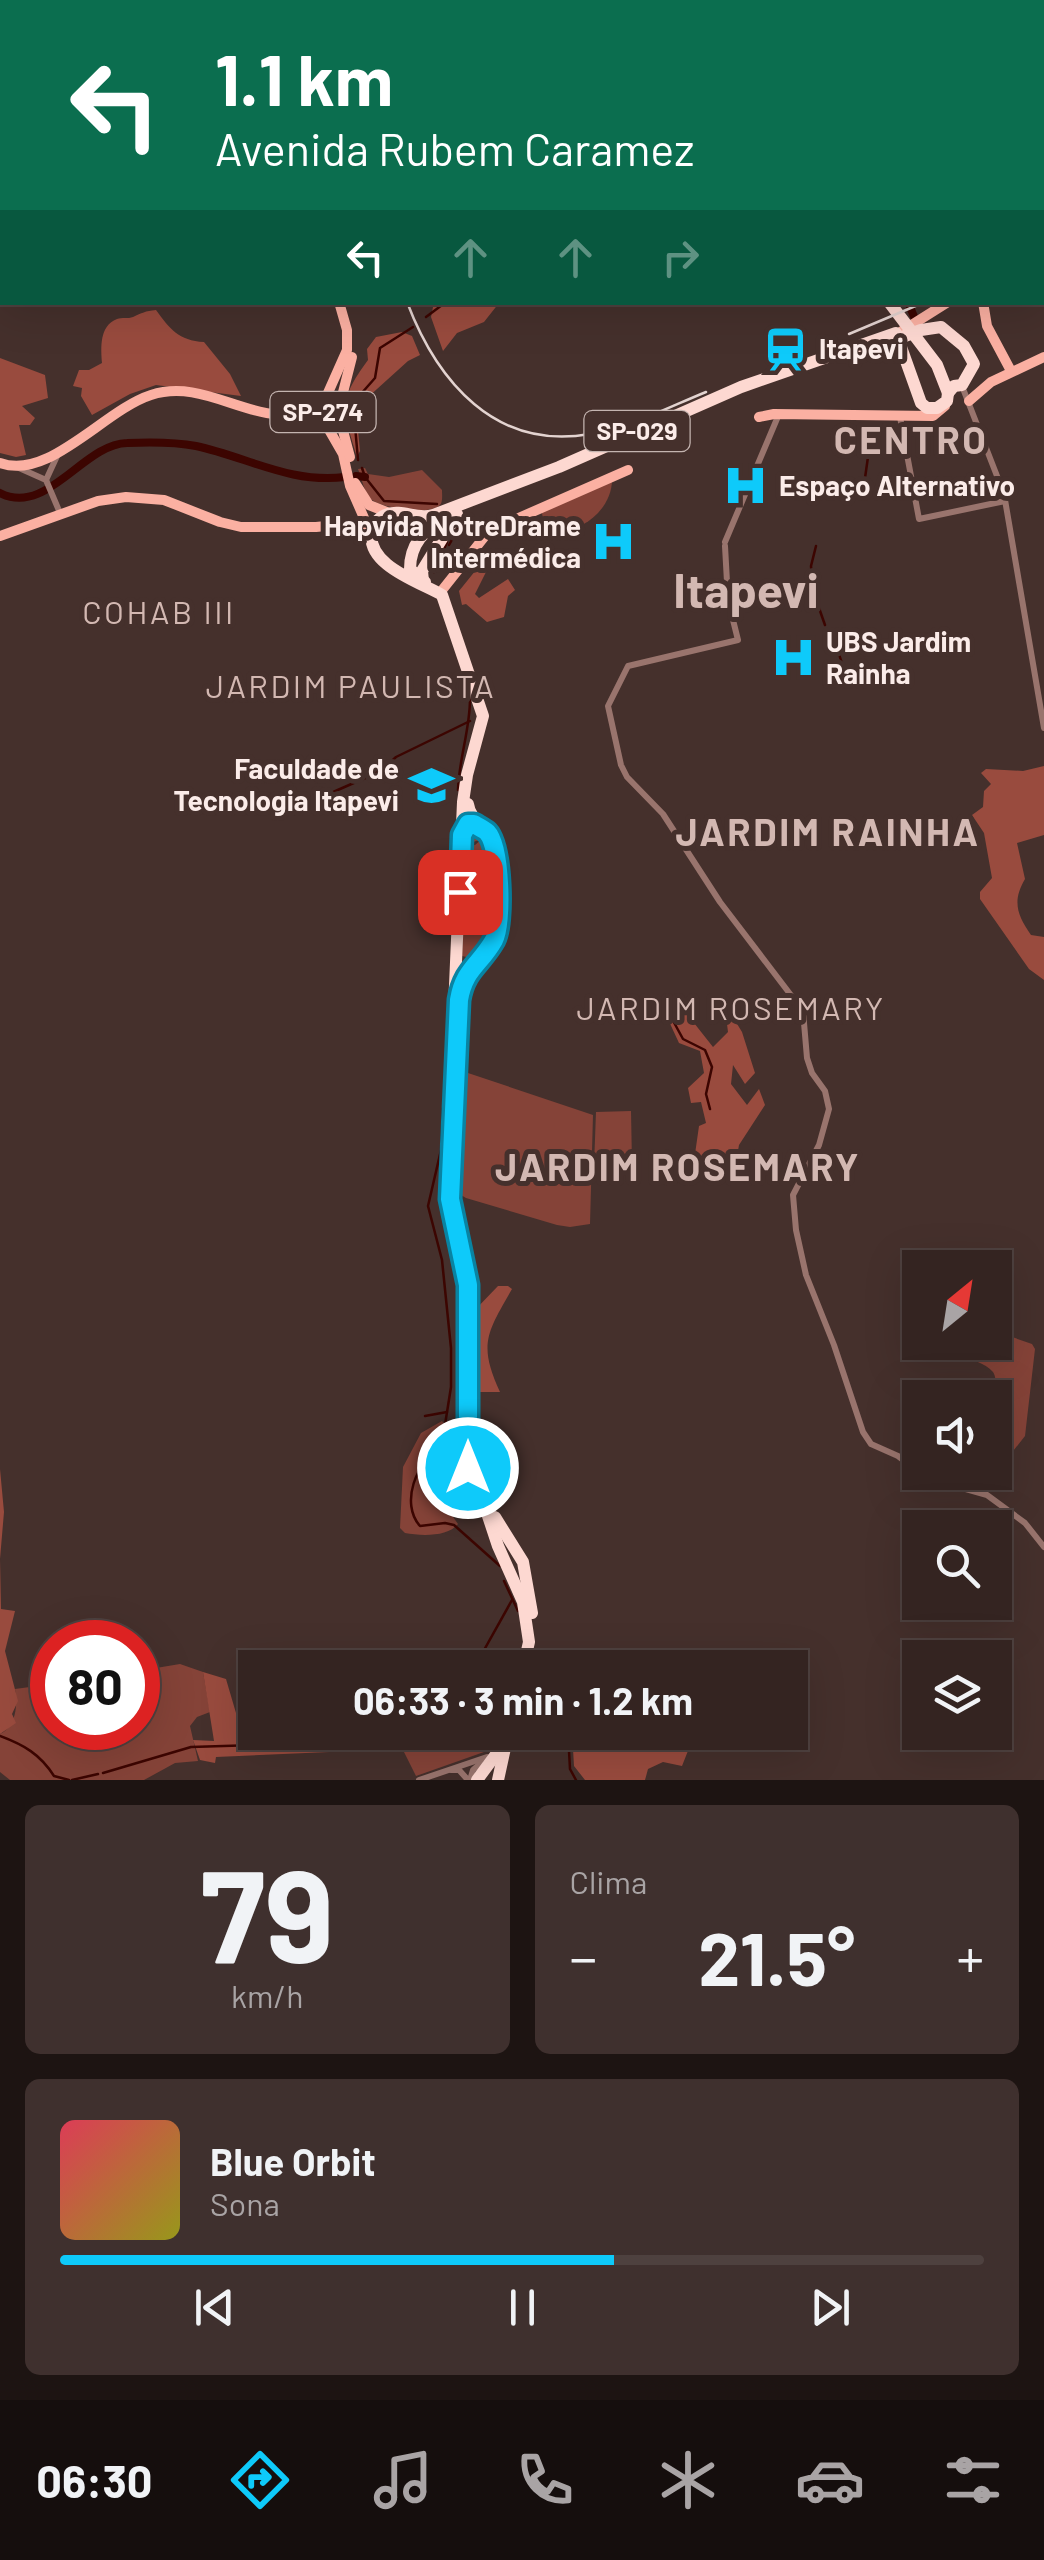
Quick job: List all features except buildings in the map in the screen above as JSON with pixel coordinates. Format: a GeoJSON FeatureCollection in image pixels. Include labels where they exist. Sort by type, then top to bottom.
{"type":"FeatureCollection","features":[{"type":"Feature","properties":{"kind":"highway"},"geometry":{"type":"LineString","coordinates":[[894,305],[962,385]]}},
{"type":"Feature","properties":{"kind":"highway"},"geometry":{"type":"LineString","coordinates":[[921,330],[935,326],[947,330],[972,356],[972,368],[962,385]]}},
{"type":"Feature","properties":{"kind":"highway","name":"SP-029"},"geometry":{"type":"LineString","coordinates":[[390,513],[434,515],[559,467],[741,387],[921,330]]}},
{"type":"Feature","properties":{"kind":"highway"},"geometry":{"type":"LineString","coordinates":[[897,336],[921,403],[932,408],[947,399],[954,386],[962,385]]}},
{"type":"Feature","properties":{"kind":"highway","name":"SP-029"},"geometry":{"type":"LineString","coordinates":[[414,548],[430,526],[546,480],[641,434],[897,336]]}},
{"type":"Feature","properties":{"kind":"highway"},"geometry":{"type":"LineString","coordinates":[[933,354],[947,399]]}},
{"type":"Feature","properties":{"kind":"highway"},"geometry":{"type":"LineString","coordinates":[[949,371],[961,373],[972,368]]}},
{"type":"Feature","properties":{"kind":"highway"},"geometry":{"type":"LineString","coordinates":[[390,513],[378,519],[370,534],[380,553],[405,578],[441,591]]}},
{"type":"Feature","properties":{"kind":"highway"},"geometry":{"type":"LineString","coordinates":[[424,582],[422,571],[458,514]]}},
{"type":"Feature","properties":{"kind":"highway"},"geometry":{"type":"LineString","coordinates":[[408,516],[416,527],[410,569],[441,591],[488,710],[468,806],[485,830],[497,860],[498,928],[462,984],[459,1000],[451,1208],[468,1285],[469,1475],[480,1499],[523,1562],[535,1623],[528,1650]]}},
{"type":"Feature","properties":{"kind":"highway"},"geometry":{"type":"LineString","coordinates":[[380,553],[400,558],[414,548]]}},
{"type":"Feature","properties":{"kind":"highway"},"geometry":{"type":"LineString","coordinates":[[441,591],[483,710],[467,775],[462,835],[446,1202],[463,1278],[463,1464],[468,1488],[487,1514],[535,1623]]}},
{"type":"Feature","properties":{"kind":"highway"},"geometry":{"type":"LineString","coordinates":[[462,835],[472,824],[485,830]]}},
{"type":"Feature","properties":{"kind":"highway"},"geometry":{"type":"LineString","coordinates":[[456,956],[474,964]]}},
{"type":"Feature","properties":{"kind":"highway"},"geometry":{"type":"LineString","coordinates":[[498,1546],[502,1539],[511,1540]]}},
{"type":"Feature","properties":{"kind":"highway"},"geometry":{"type":"LineString","coordinates":[[510,1570],[523,1562]]}},
{"type":"Feature","properties":{"kind":"highway"},"geometry":{"type":"LineString","coordinates":[[524,1602],[527,1650]]}},
{"type":"Feature","properties":{"kind":"highway"},"geometry":{"type":"LineString","coordinates":[[473,1780],[498,1750]]}},
{"type":"Feature","properties":{"kind":"highway"},"geometry":{"type":"LineString","coordinates":[[497,1780],[501,1750]]}},
{"type":"Feature","properties":{"kind":"highway"},"geometry":{"type":"LineString","coordinates":[[473,1780],[487,1769],[497,1780]]}},
{"type":"Feature","properties":{"kind":"main road","name":"SP-274"},"geometry":{"type":"LineString","coordinates":[[342,305],[348,350],[322,412],[333,427],[364,500],[374,509],[390,513]]}},
{"type":"Feature","properties":{"kind":"main road","name":"SP-274"},"geometry":{"type":"LineString","coordinates":[[342,305],[354,345],[333,427],[351,490],[370,534]]}},
{"type":"Feature","properties":{"kind":"main road"},"geometry":{"type":"LineString","coordinates":[[897,336],[944,305]]}},
{"type":"Feature","properties":{"kind":"main road"},"geometry":{"type":"LineString","coordinates":[[921,330],[952,305]]}},
{"type":"Feature","properties":{"kind":"main road"},"geometry":{"type":"LineString","coordinates":[[983,305],[983,318],[1011,372]]}},
{"type":"Feature","properties":{"kind":"main road"},"geometry":{"type":"LineString","coordinates":[[969,401],[1002,365],[998,346]]}},
{"type":"Feature","properties":{"kind":"main road"},"geometry":{"type":"LineString","coordinates":[[962,385],[972,389],[988,384],[1044,357]]}},
{"type":"Feature","properties":{"kind":"main road"},"geometry":{"type":"LineString","coordinates":[[330,388],[338,388],[342,396]]}},
{"type":"Feature","properties":{"kind":"main road"},"geometry":{"type":"LineString","coordinates":[[0,464],[29,467],[139,400],[164,392],[193,392],[277,417],[310,412],[324,403]]}},
{"type":"Feature","properties":{"kind":"main road"},"geometry":{"type":"LineString","coordinates":[[758,417],[935,416],[947,399]]}},
{"type":"Feature","properties":{"kind":"main road"},"geometry":{"type":"LineString","coordinates":[[441,591],[489,531],[625,471]]}},
{"type":"Feature","properties":{"kind":"main road"},"geometry":{"type":"LineString","coordinates":[[0,536],[107,499],[142,497],[164,500],[241,527],[316,528],[357,523],[370,534]]}},
{"type":"Feature","properties":{"kind":"street"},"geometry":{"type":"LineString","coordinates":[[962,385],[1004,497],[1044,728]]}},
{"type":"Feature","properties":{"kind":"street"},"geometry":{"type":"LineString","coordinates":[[779,414],[725,544],[728,600],[738,640],[628,666],[608,706],[621,765],[627,778],[663,814],[720,902],[800,1004],[812,1073],[824,1091],[829,1109],[819,1145],[793,1194],[801,1259],[867,1440],[929,1479],[988,1495],[1025,1523],[1044,1547]]}},
{"type":"Feature","properties":{"kind":"street"},"geometry":{"type":"LineString","coordinates":[[900,417],[919,519],[1004,497]]}},
{"type":"Feature","properties":{"kind":"street"},"geometry":{"type":"LineString","coordinates":[[46,481],[60,450]]}},
{"type":"Feature","properties":{"kind":"street"},"geometry":{"type":"LineString","coordinates":[[18,468],[46,481],[61,514]]}},
{"type":"Feature","properties":{"kind":"street"},"geometry":{"type":"LineString","coordinates":[[430,1774],[457,1769],[473,1780],[491,1750]]}},
{"type":"Feature","properties":{"kind":"street"},"geometry":{"type":"LineString","coordinates":[[419,1780],[484,1760]]}},
{"type":"Feature","properties":{"kind":"shaded area"},"geometry":{"type":"Polygon","coordinates":[[[433,305],[497,305],[484,322],[457,333],[443,351],[431,317],[433,305]]]}},
{"type":"Feature","properties":{"kind":"shaded area"},"geometry":{"type":"Polygon","coordinates":[[[156,310],[176,332],[204,342],[230,374],[241,396],[156,385],[92,415],[81,396],[82,388],[73,386],[79,370],[102,363],[102,338],[111,322],[156,310]]]}},
{"type":"Feature","properties":{"kind":"shaded area"},"geometry":{"type":"Polygon","coordinates":[[[402,332],[412,336],[420,355],[408,361],[356,408],[360,451],[357,457],[346,417],[347,397],[376,337],[402,332]]]}},
{"type":"Feature","properties":{"kind":"shaded area"},"geometry":{"type":"Polygon","coordinates":[[[0,358],[45,375],[48,398],[22,406],[35,418],[30,425],[19,425],[26,455],[0,453],[0,358]]]}},
{"type":"Feature","properties":{"kind":"shaded area"},"geometry":{"type":"Polygon","coordinates":[[[365,468],[368,474],[389,477],[422,470],[442,490],[441,504],[417,510],[376,502],[367,493],[358,469],[365,468]]]}},
{"type":"Feature","properties":{"kind":"shaded area"},"geometry":{"type":"Polygon","coordinates":[[[612,480],[606,502],[590,520],[569,530],[546,529],[541,510],[612,480]]]}},
{"type":"Feature","properties":{"kind":"shaded area"},"geometry":{"type":"Polygon","coordinates":[[[484,560],[488,568],[475,594],[479,598],[508,579],[515,590],[508,596],[504,617],[487,622],[466,604],[462,605],[459,591],[484,560]]]}},
{"type":"Feature","properties":{"kind":"shaded area"},"geometry":{"type":"Polygon","coordinates":[[[1044,766],[1044,835],[1017,843],[1025,879],[1018,894],[1018,908],[1031,935],[1044,937],[1044,980],[1029,969],[980,899],[980,892],[992,878],[984,833],[972,815],[983,807],[984,791],[991,784],[981,773],[986,769],[1023,771],[1044,766]]]}},
{"type":"Feature","properties":{"kind":"shaded area"},"geometry":{"type":"Polygon","coordinates":[[[473,826],[492,847],[495,927],[475,959],[462,956],[466,847],[482,839],[467,844],[468,829],[473,826]]]}},
{"type":"Feature","properties":{"kind":"shaded area"},"geometry":{"type":"Polygon","coordinates":[[[720,996],[742,1032],[755,1073],[745,1084],[733,1065],[731,1084],[747,1105],[759,1089],[765,1105],[739,1145],[736,1162],[693,1168],[699,1126],[706,1123],[701,1102],[691,1103],[688,1088],[704,1073],[700,1051],[679,1043],[666,1015],[683,1009],[713,1047],[728,1032],[714,1001],[720,996]]]}},
{"type":"Feature","properties":{"kind":"shaded area"},"geometry":{"type":"Polygon","coordinates":[[[462,1071],[593,1115],[590,1224],[557,1225],[456,1192],[462,1071]]]}},
{"type":"Feature","properties":{"kind":"shaded area"},"geometry":{"type":"Polygon","coordinates":[[[631,1111],[632,1164],[594,1166],[596,1112],[631,1111]]]}},
{"type":"Feature","properties":{"kind":"shaded area"},"geometry":{"type":"Polygon","coordinates":[[[498,1286],[512,1289],[488,1339],[489,1362],[500,1392],[473,1392],[473,1312],[498,1286]]]}},
{"type":"Feature","properties":{"kind":"shaded area"},"geometry":{"type":"Polygon","coordinates":[[[1012,1337],[1032,1344],[1035,1349],[1025,1436],[1012,1452],[1012,1380],[995,1380],[986,1366],[972,1360],[1012,1360],[1012,1337]]]}},
{"type":"Feature","properties":{"kind":"shaded area"},"geometry":{"type":"Polygon","coordinates":[[[442,1421],[447,1427],[442,1465],[444,1489],[458,1524],[441,1533],[405,1533],[400,1528],[403,1467],[421,1433],[442,1421]]]}},
{"type":"Feature","properties":{"kind":"shaded area"},"geometry":{"type":"Polygon","coordinates":[[[0,1469],[4,1512],[0,1559],[0,1469]]]}},
{"type":"Feature","properties":{"kind":"shaded area"},"geometry":{"type":"Polygon","coordinates":[[[0,1559],[1,1609],[15,1611],[5,1651],[18,1701],[12,1714],[16,1723],[0,1734],[0,1559]]]}},
{"type":"Feature","properties":{"kind":"shaded area"},"geometry":{"type":"Polygon","coordinates":[[[180,1664],[203,1672],[210,1712],[197,1717],[190,1726],[198,1761],[175,1763],[144,1780],[10,1780],[0,1772],[0,1734],[15,1715],[15,1689],[30,1687],[30,1750],[160,1750],[160,1667],[180,1664]]]}},
{"type":"Feature","properties":{"kind":"shaded area"},"geometry":{"type":"Polygon","coordinates":[[[203,1672],[226,1679],[238,1713],[238,1750],[376,1750],[216,1757],[215,1763],[200,1760],[193,1740],[214,1741],[203,1672]]]}},
{"type":"Feature","properties":{"kind":"shaded area"},"geometry":{"type":"Polygon","coordinates":[[[403,1750],[485,1750],[484,1752],[416,1776],[403,1750]]]}},
{"type":"Feature","properties":{"kind":"shaded area"},"geometry":{"type":"Polygon","coordinates":[[[573,1750],[688,1750],[682,1766],[663,1762],[648,1769],[645,1780],[585,1780],[574,1766],[573,1750]]]}},
{"type":"Feature","properties":{"kind":"waterway"},"geometry":{"type":"LineString","coordinates":[[426,317],[442,305]]}},
{"type":"Feature","properties":{"kind":"waterway"},"geometry":{"type":"LineString","coordinates":[[909,305],[915,319]]}},
{"type":"Feature","properties":{"kind":"waterway"},"geometry":{"type":"LineString","coordinates":[[358,460],[353,403],[375,378],[380,348],[413,327]]}},
{"type":"Feature","properties":{"kind":"waterway"},"geometry":{"type":"LineString","coordinates":[[0,493],[17,498],[33,495],[111,446],[127,443],[188,445],[306,477],[345,477]]}},
{"type":"Feature","properties":{"kind":"waterway"},"geometry":{"type":"LineString","coordinates":[[865,478],[868,457]]}},
{"type":"Feature","properties":{"kind":"waterway"},"geometry":{"type":"LineString","coordinates":[[362,468],[384,501],[437,504]]}},
{"type":"Feature","properties":{"kind":"waterway"},"geometry":{"type":"LineString","coordinates":[[356,476],[365,477]]}},
{"type":"Feature","properties":{"kind":"waterway"},"geometry":{"type":"LineString","coordinates":[[449,545],[459,527]]}},
{"type":"Feature","properties":{"kind":"waterway"},"geometry":{"type":"LineString","coordinates":[[434,572],[447,542]]}},
{"type":"Feature","properties":{"kind":"waterway"},"geometry":{"type":"LineString","coordinates":[[812,580],[816,546]]}},
{"type":"Feature","properties":{"kind":"waterway"},"geometry":{"type":"LineString","coordinates":[[813,591],[825,625]]}},
{"type":"Feature","properties":{"kind":"waterway"},"geometry":{"type":"LineString","coordinates":[[832,631],[843,667]]}},
{"type":"Feature","properties":{"kind":"waterway"},"geometry":{"type":"LineString","coordinates":[[458,790],[470,699]]}},
{"type":"Feature","properties":{"kind":"waterway"},"geometry":{"type":"LineString","coordinates":[[315,800],[381,771],[396,757],[470,721]]}},
{"type":"Feature","properties":{"kind":"waterway"},"geometry":{"type":"LineString","coordinates":[[671,1017],[683,1039],[705,1050],[712,1067],[706,1094],[710,1109]]}},
{"type":"Feature","properties":{"kind":"waterway"},"geometry":{"type":"LineString","coordinates":[[443,1108],[441,1150],[428,1206],[442,1260],[451,1387],[441,1450],[418,1473],[411,1506],[420,1526],[454,1525],[500,1566]]}},
{"type":"Feature","properties":{"kind":"waterway"},"geometry":{"type":"LineString","coordinates":[[425,1416],[447,1412]]}},
{"type":"Feature","properties":{"kind":"waterway"},"geometry":{"type":"LineString","coordinates":[[504,1581],[518,1611]]}},
{"type":"Feature","properties":{"kind":"waterway"},"geometry":{"type":"LineString","coordinates":[[484,1650],[512,1600]]}},
{"type":"Feature","properties":{"kind":"waterway"},"geometry":{"type":"LineString","coordinates":[[0,1736],[31,1751],[54,1776],[69,1780]]}},
{"type":"Feature","properties":{"kind":"waterway"},"geometry":{"type":"LineString","coordinates":[[103,1773],[191,1747],[238,1746]]}},
{"type":"Feature","properties":{"kind":"waterway"},"geometry":{"type":"LineString","coordinates":[[569,1750],[570,1769],[576,1780]]}},
{"type":"Feature","properties":{"kind":"waterway"},"geometry":{"type":"LineString","coordinates":[[72,1780],[98,1774]]}},
{"type":"Feature","properties":{"kind":"railway"},"geometry":{"type":"LineString","coordinates":[[408,305],[435,358],[453,383],[498,421],[526,432],[556,436],[605,431],[706,392]]}},
{"type":"Feature","properties":{"kind":"railway"},"geometry":{"type":"LineString","coordinates":[[849,334],[918,305]]}},
{"type":"Feature","properties":{"kind":"place","name":"Itapevi"},"geometry":{"type":"Point","coordinates":[786,349]}},
{"type":"Feature","properties":{"kind":"place","name":"Espaço Alternativo"},"geometry":{"type":"Point","coordinates":[746,486]}},
{"type":"Feature","properties":{"kind":"place","name":"Hapvida NotreDrame Intermédica"},"geometry":{"type":"Point","coordinates":[614,542]}},
{"type":"Feature","properties":{"kind":"place","name":"UBS Jardim Rainha"},"geometry":{"type":"Point","coordinates":[793,658]}},
{"type":"Feature","properties":{"kind":"place","name":"Faculdade de Tecnologia Itapevi"},"geometry":{"type":"Point","coordinates":[432,785]}},
{"type":"Feature","properties":{"kind":"district","name":"CENTRO"},"geometry":{"type":"Point","coordinates":[911,441]}},
{"type":"Feature","properties":{"kind":"district","name":"Itapevi"},"geometry":{"type":"Point","coordinates":[746,591]}},
{"type":"Feature","properties":{"kind":"district","name":"COHAB III"},"geometry":{"type":"Point","coordinates":[159,613]}},
{"type":"Feature","properties":{"kind":"district","name":"JARDIM PAULISTA"},"geometry":{"type":"Point","coordinates":[351,687]}},
{"type":"Feature","properties":{"kind":"district","name":"JARDIM RAINHA"},"geometry":{"type":"Point","coordinates":[828,833]}},
{"type":"Feature","properties":{"kind":"district","name":"JARDIM ROSEMARY"},"geometry":{"type":"Point","coordinates":[731,1009]}},
{"type":"Feature","properties":{"kind":"district","name":"JARDIM ROSEMARY"},"geometry":{"type":"Point","coordinates":[678,1168]}},
{"type":"Feature","properties":{"kind":"route"},"geometry":{"type":"LineString","coordinates":[[460,892],[462,835],[468,824],[474,824],[488,833],[496,853],[498,928],[495,938],[464,977],[459,1000],[450,1199],[468,1285],[468,1468]]}}]}
